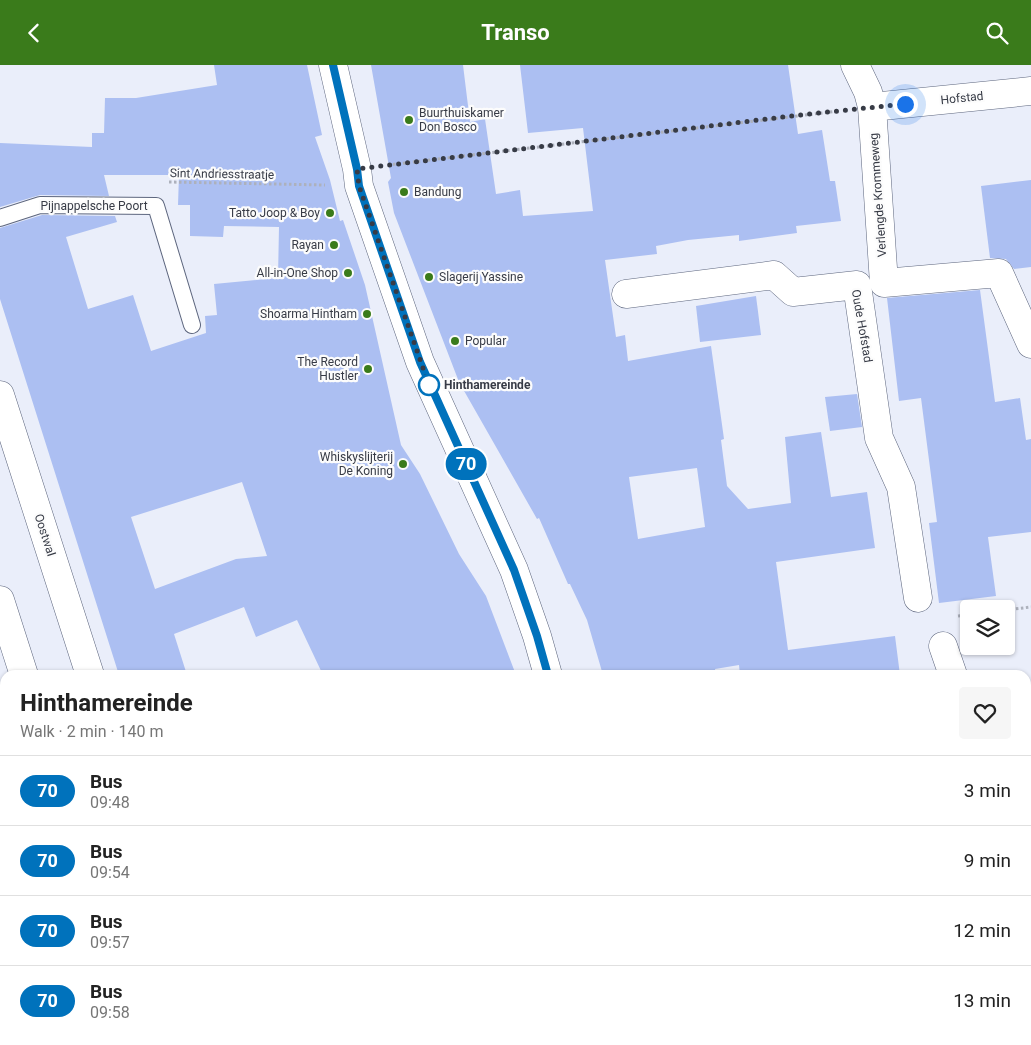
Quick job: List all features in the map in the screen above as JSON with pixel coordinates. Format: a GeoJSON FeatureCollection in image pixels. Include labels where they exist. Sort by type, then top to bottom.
{"type":"FeatureCollection","features":[{"type":"Feature","properties":{"kind":"street"},"geometry":{"type":"LineString","coordinates":[[334,65],[358,177],[420,362],[514,570],[547,670]]}},
{"type":"Feature","properties":{"kind":"street","name":"Verlengde Krommeweg"},"geometry":{"type":"LineString","coordinates":[[854,65],[868,92],[872,107],[884,283]]}},
{"type":"Feature","properties":{"kind":"street","name":"Hofstad"},"geometry":{"type":"LineString","coordinates":[[872,107],[1031,91]]}},
{"type":"Feature","properties":{"kind":"street"},"geometry":{"type":"LineString","coordinates":[[857,285],[999,273],[1031,344]]}},
{"type":"Feature","properties":{"kind":"street","name":"Oude Hofstad"},"geometry":{"type":"LineString","coordinates":[[626,294],[774,275],[793,292],[857,285],[879,438],[901,487],[918,599]]}},
{"type":"Feature","properties":{"kind":"street","name":"Oostwal"},"geometry":{"type":"LineString","coordinates":[[0,395],[88,670]]}},
{"type":"Feature","properties":{"kind":"street"},"geometry":{"type":"LineString","coordinates":[[0,600],[22,670]]}},
{"type":"Feature","properties":{"kind":"street"},"geometry":{"type":"LineString","coordinates":[[943,645],[951,670]]}},
{"type":"Feature","properties":{"kind":"lane","name":"Pijnappelsche Poort"},"geometry":{"type":"LineString","coordinates":[[0,218],[40,205],[156,206],[192,325]]}},
{"type":"Feature","properties":{"kind":"path"},"geometry":{"type":"LineString","coordinates":[[358,177],[872,107]]}},
{"type":"Feature","properties":{"kind":"path","name":"Sint Andriesstraatje"},"geometry":{"type":"LineString","coordinates":[[163,182],[358,177]]}},
{"type":"Feature","properties":{"kind":"path"},"geometry":{"type":"LineString","coordinates":[[1015,610],[1031,607]]}},
{"type":"Feature","properties":{"kind":"building"},"geometry":{"type":"Polygon","coordinates":[[[214,65],[307,65],[322,135],[315,137],[330,180],[340,221],[343,220],[365,285],[401,445],[420,474],[459,554],[486,596],[514,670],[321,670],[297,620],[256,637],[244,607],[174,634],[185,670],[117,670],[0,299],[0,228],[42,215],[115,216],[117,222],[66,237],[88,309],[133,295],[151,351],[206,333],[205,316],[217,315],[214,284],[278,278],[279,227],[224,226],[223,237],[190,236],[190,205],[178,205],[179,175],[104,175],[109,196],[40,195],[0,207],[0,143],[92,147],[92,133],[104,133],[105,98],[136,98],[217,85],[214,65]],[[242,482],[131,517],[155,589],[236,559],[267,556],[242,482]]]}},
{"type":"Feature","properties":{"kind":"building"},"geometry":{"type":"Polygon","coordinates":[[[371,65],[463,65],[470,122],[485,119],[496,194],[520,190],[523,216],[593,211],[583,128],[528,133],[520,65],[788,65],[798,134],[822,130],[830,181],[835,181],[841,221],[796,226],[797,233],[739,241],[739,235],[688,240],[656,246],[657,254],[605,260],[616,337],[625,335],[628,361],[711,346],[724,439],[721,440],[727,486],[748,509],[791,503],[785,437],[821,432],[831,497],[867,492],[875,548],[776,562],[788,650],[895,636],[899,670],[740,670],[739,665],[715,670],[602,670],[587,620],[570,584],[568,584],[539,518],[537,519],[459,382],[394,213],[388,182],[391,178],[371,65]],[[697,468],[629,477],[638,539],[705,527],[697,468]]]}},
{"type":"Feature","properties":{"kind":"building"},"geometry":{"type":"Polygon","coordinates":[[[1031,180],[1031,267],[1014,269],[1006,259],[990,258],[981,186],[1031,180]]]}},
{"type":"Feature","properties":{"kind":"building"},"geometry":{"type":"Polygon","coordinates":[[[980,290],[995,402],[1020,398],[1026,440],[1031,439],[1031,532],[988,537],[996,596],[939,603],[929,523],[937,522],[921,398],[899,401],[887,298],[980,290]]]}},
{"type":"Feature","properties":{"kind":"building"},"geometry":{"type":"Polygon","coordinates":[[[756,296],[761,335],[700,342],[696,306],[756,296]]]}},
{"type":"Feature","properties":{"kind":"building"},"geometry":{"type":"Polygon","coordinates":[[[857,394],[862,427],[830,431],[825,397],[857,394]]]}},
{"type":"Feature","properties":{"kind":"bus line","name":"70"},"geometry":{"type":"LineString","coordinates":[[333,65],[357,169],[359,186],[386,268],[429,384],[514,570],[547,670]]}},
{"type":"Feature","properties":{"kind":"place","name":"Buurthuiskamer Don Bosco"},"geometry":{"type":"Point","coordinates":[409,120]}},
{"type":"Feature","properties":{"kind":"place","name":"Bandung"},"geometry":{"type":"Point","coordinates":[404,192]}},
{"type":"Feature","properties":{"kind":"place","name":"Tatto Joop & Boy"},"geometry":{"type":"Point","coordinates":[330,213]}},
{"type":"Feature","properties":{"kind":"place","name":"Rayan"},"geometry":{"type":"Point","coordinates":[334,245]}},
{"type":"Feature","properties":{"kind":"place","name":"All-in-One Shop"},"geometry":{"type":"Point","coordinates":[348,273]}},
{"type":"Feature","properties":{"kind":"place","name":"Slagerij Yassine"},"geometry":{"type":"Point","coordinates":[429,277]}},
{"type":"Feature","properties":{"kind":"place","name":"Shoarma Hintham"},"geometry":{"type":"Point","coordinates":[367,314]}},
{"type":"Feature","properties":{"kind":"place","name":"Popular"},"geometry":{"type":"Point","coordinates":[455,341]}},
{"type":"Feature","properties":{"kind":"place","name":"The Record Hustler"},"geometry":{"type":"Point","coordinates":[368,369]}},
{"type":"Feature","properties":{"kind":"place","name":"Hinthamereinde"},"geometry":{"type":"Point","coordinates":[429,385]}},
{"type":"Feature","properties":{"kind":"place","name":"Whiskyslijterij De Koning"},"geometry":{"type":"Point","coordinates":[403,464]}},
{"type":"Feature","properties":{"kind":"route"},"geometry":{"type":"LineString","coordinates":[[429,385],[386,268],[359,186],[357,169],[905,104]]}}]}
